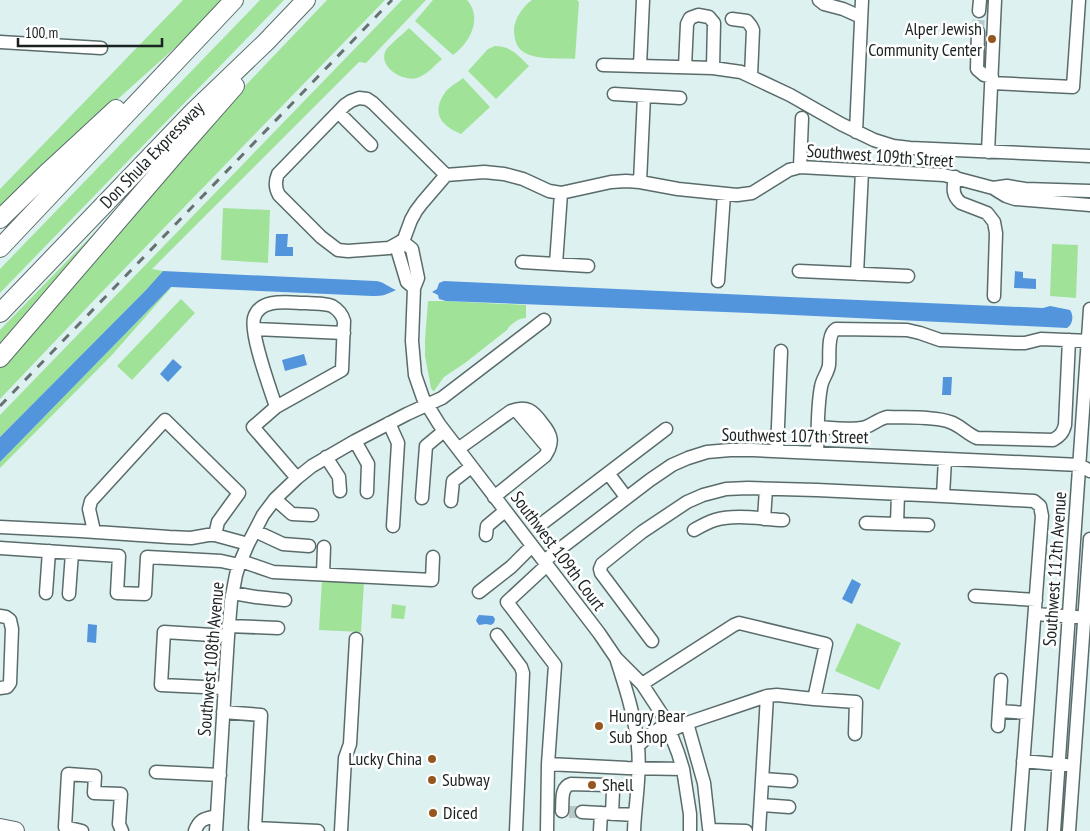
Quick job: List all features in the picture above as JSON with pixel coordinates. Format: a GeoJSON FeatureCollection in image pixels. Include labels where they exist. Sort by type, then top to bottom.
{"type":"FeatureCollection","features":[{"type":"Feature","properties":{"kind":"highway"},"geometry":{"type":"LineString","coordinates":[[0,248],[234,0]]}},
{"type":"Feature","properties":{"kind":"highway","name":"Don Shula Expressway"},"geometry":{"type":"LineString","coordinates":[[0,312],[192,112],[266,42],[306,0]]}},
{"type":"Feature","properties":{"kind":"highway"},"geometry":{"type":"LineString","coordinates":[[0,358],[235,86],[266,42]]}},
{"type":"Feature","properties":{"kind":"highway"},"geometry":{"type":"LineString","coordinates":[[0,219],[159,69],[189,47]]}},
{"type":"Feature","properties":{"kind":"highway"},"geometry":{"type":"LineString","coordinates":[[0,828],[15,831]]}},
{"type":"Feature","properties":{"kind":"street"},"geometry":{"type":"LineString","coordinates":[[640,66],[643,0]]}},
{"type":"Feature","properties":{"kind":"street"},"geometry":{"type":"LineString","coordinates":[[819,0],[824,4],[861,16]]}},
{"type":"Feature","properties":{"kind":"street"},"geometry":{"type":"LineString","coordinates":[[856,132],[862,0]]}},
{"type":"Feature","properties":{"kind":"street"},"geometry":{"type":"LineString","coordinates":[[988,152],[995,0]]}},
{"type":"Feature","properties":{"kind":"street"},"geometry":{"type":"LineString","coordinates":[[978,32],[977,69],[992,80],[1073,88],[1079,0]]}},
{"type":"Feature","properties":{"kind":"street"},"geometry":{"type":"LineString","coordinates":[[685,67],[686,24],[690,18],[698,15],[708,17],[714,23],[713,68]]}},
{"type":"Feature","properties":{"kind":"street"},"geometry":{"type":"LineString","coordinates":[[732,20],[747,21],[753,30],[751,76]]}},
{"type":"Feature","properties":{"kind":"street"},"geometry":{"type":"LineString","coordinates":[[0,42],[101,48]]}},
{"type":"Feature","properties":{"kind":"street"},"geometry":{"type":"LineString","coordinates":[[603,65],[735,70],[790,95],[856,132],[898,147],[1090,156]]}},
{"type":"Feature","properties":{"kind":"street"},"geometry":{"type":"LineString","coordinates":[[614,94],[680,98]]}},
{"type":"Feature","properties":{"kind":"street"},"geometry":{"type":"LineString","coordinates":[[640,182],[644,96]]}},
{"type":"Feature","properties":{"kind":"street"},"geometry":{"type":"LineString","coordinates":[[359,98],[367,99],[446,175],[419,207],[411,220],[404,239],[389,248],[348,252],[338,250],[314,230],[278,193],[276,182],[278,174],[338,112],[351,101],[359,98]]}},
{"type":"Feature","properties":{"kind":"street"},"geometry":{"type":"LineString","coordinates":[[338,112],[371,145]]}},
{"type":"Feature","properties":{"kind":"street"},"geometry":{"type":"LineString","coordinates":[[800,167],[802,118]]}},
{"type":"Feature","properties":{"kind":"street","name":"Southwest 109th Street"},"geometry":{"type":"LineString","coordinates":[[446,175],[484,172],[504,174],[523,179],[549,191],[561,193],[611,182],[626,181],[678,189],[744,195],[752,193],[786,171],[800,167],[944,175],[992,188],[1015,199],[1021,194],[1090,191]]}},
{"type":"Feature","properties":{"kind":"street"},"geometry":{"type":"LineString","coordinates":[[857,274],[862,170]]}},
{"type":"Feature","properties":{"kind":"street"},"geometry":{"type":"LineString","coordinates":[[954,177],[954,194],[958,201],[987,213],[994,222],[996,233],[994,296]]}},
{"type":"Feature","properties":{"kind":"street"},"geometry":{"type":"LineString","coordinates":[[556,264],[561,193]]}},
{"type":"Feature","properties":{"kind":"street"},"geometry":{"type":"LineString","coordinates":[[718,281],[724,194]]}},
{"type":"Feature","properties":{"kind":"street","name":"Southwest 109th Street"},"geometry":{"type":"LineString","coordinates":[[1021,194],[1090,205]]}},
{"type":"Feature","properties":{"kind":"street","name":"Southwest 109th Court"},"geometry":{"type":"LineString","coordinates":[[400,242],[412,249],[418,278],[414,288],[412,341],[414,367],[427,406],[616,658],[642,684],[660,712],[683,769],[690,814],[690,831]]}},
{"type":"Feature","properties":{"kind":"street"},"geometry":{"type":"LineString","coordinates":[[522,262],[588,266]]}},
{"type":"Feature","properties":{"kind":"street"},"geometry":{"type":"LineString","coordinates":[[799,271],[908,276]]}},
{"type":"Feature","properties":{"kind":"street"},"geometry":{"type":"LineString","coordinates":[[276,407],[257,347],[254,317],[261,308],[272,303],[326,304],[333,307],[342,315],[344,321],[342,370],[276,407],[253,427],[296,478]]}},
{"type":"Feature","properties":{"kind":"street","name":"Southwest 112th Avenue"},"geometry":{"type":"LineString","coordinates":[[1054,831],[1069,617],[1087,465],[1090,309]]}},
{"type":"Feature","properties":{"kind":"street","name":"Southwest 108th Avenue"},"geometry":{"type":"LineString","coordinates":[[216,831],[228,631],[233,593],[240,563],[263,515],[296,478],[326,457],[389,423],[442,398],[544,320]]}},
{"type":"Feature","properties":{"kind":"street"},"geometry":{"type":"LineString","coordinates":[[254,329],[344,333]]}},
{"type":"Feature","properties":{"kind":"street"},"geometry":{"type":"LineString","coordinates":[[817,453],[821,383],[828,368],[832,331],[836,329],[907,330],[940,340],[1015,344],[1041,339],[1089,341]]}},
{"type":"Feature","properties":{"kind":"street"},"geometry":{"type":"LineString","coordinates":[[818,426],[860,428],[887,417],[941,420],[957,425],[977,438],[1053,440],[1060,436],[1065,425],[1069,340]]}},
{"type":"Feature","properties":{"kind":"street"},"geometry":{"type":"LineString","coordinates":[[777,451],[781,351]]}},
{"type":"Feature","properties":{"kind":"street"},"geometry":{"type":"LineString","coordinates":[[458,449],[516,410],[526,409],[534,413],[549,432],[551,442],[544,456],[494,497]]}},
{"type":"Feature","properties":{"kind":"street"},"geometry":{"type":"LineString","coordinates":[[94,531],[89,509],[91,501],[165,420],[239,493],[218,522],[215,535]]}},
{"type":"Feature","properties":{"kind":"street"},"geometry":{"type":"LineString","coordinates":[[389,423],[398,443],[393,526]]}},
{"type":"Feature","properties":{"kind":"street"},"geometry":{"type":"LineString","coordinates":[[544,522],[666,429]]}},
{"type":"Feature","properties":{"kind":"street"},"geometry":{"type":"LineString","coordinates":[[422,498],[426,446],[444,431]]}},
{"type":"Feature","properties":{"kind":"street"},"geometry":{"type":"LineString","coordinates":[[356,440],[368,464],[367,492]]}},
{"type":"Feature","properties":{"kind":"street","name":"Southwest 107th Street"},"geometry":{"type":"LineString","coordinates":[[548,764],[555,665],[507,602],[545,563],[626,497],[667,468],[692,456],[730,450],[1087,465]]}},
{"type":"Feature","properties":{"kind":"street"},"geometry":{"type":"LineString","coordinates":[[326,457],[339,477],[340,491]]}},
{"type":"Feature","properties":{"kind":"street"},"geometry":{"type":"LineString","coordinates":[[943,496],[945,458]]}},
{"type":"Feature","properties":{"kind":"street"},"geometry":{"type":"LineString","coordinates":[[451,501],[453,481],[471,467]]}},
{"type":"Feature","properties":{"kind":"street"},"geometry":{"type":"LineString","coordinates":[[608,473],[626,497]]}},
{"type":"Feature","properties":{"kind":"street"},"geometry":{"type":"LineString","coordinates":[[652,641],[601,574],[600,569],[602,564],[642,532],[695,498],[726,489],[766,489],[1034,501],[1041,508],[1042,516],[1018,831]]}},
{"type":"Feature","properties":{"kind":"street"},"geometry":{"type":"LineString","coordinates":[[764,519],[766,489]]}},
{"type":"Feature","properties":{"kind":"street"},"geometry":{"type":"LineString","coordinates":[[897,524],[898,494]]}},
{"type":"Feature","properties":{"kind":"street"},"geometry":{"type":"LineString","coordinates":[[276,499],[292,514],[312,515]]}},
{"type":"Feature","properties":{"kind":"street"},"geometry":{"type":"LineString","coordinates":[[486,535],[488,525],[505,511]]}},
{"type":"Feature","properties":{"kind":"street"},"geometry":{"type":"LineString","coordinates":[[694,530],[707,523],[722,519],[783,520]]}},
{"type":"Feature","properties":{"kind":"street"},"geometry":{"type":"LineString","coordinates":[[866,523],[928,525]]}},
{"type":"Feature","properties":{"kind":"street"},"geometry":{"type":"LineString","coordinates":[[0,527],[191,538],[215,535],[248,544]]}},
{"type":"Feature","properties":{"kind":"street"},"geometry":{"type":"LineString","coordinates":[[255,531],[278,543],[309,546]]}},
{"type":"Feature","properties":{"kind":"street","name":"Southwest 112th Avenue"},"geometry":{"type":"LineString","coordinates":[[1069,831],[1090,539]]}},
{"type":"Feature","properties":{"kind":"street"},"geometry":{"type":"LineString","coordinates":[[479,592],[511,567],[532,546]]}},
{"type":"Feature","properties":{"kind":"street"},"geometry":{"type":"LineString","coordinates":[[323,574],[324,547]]}},
{"type":"Feature","properties":{"kind":"street"},"geometry":{"type":"LineString","coordinates":[[0,548],[119,556],[117,593],[146,594],[147,557],[240,563],[273,572],[432,580],[433,557]]}},
{"type":"Feature","properties":{"kind":"street"},"geometry":{"type":"LineString","coordinates":[[46,593],[49,551]]}},
{"type":"Feature","properties":{"kind":"street"},"geometry":{"type":"LineString","coordinates":[[69,594],[72,553]]}},
{"type":"Feature","properties":{"kind":"street"},"geometry":{"type":"LineString","coordinates":[[233,593],[285,600]]}},
{"type":"Feature","properties":{"kind":"street"},"geometry":{"type":"LineString","coordinates":[[975,596],[1036,600]]}},
{"type":"Feature","properties":{"kind":"street"},"geometry":{"type":"LineString","coordinates":[[1035,614],[1084,618]]}},
{"type":"Feature","properties":{"kind":"street"},"geometry":{"type":"LineString","coordinates":[[0,616],[10,620],[12,629],[10,683],[7,687],[0,688]]}},
{"type":"Feature","properties":{"kind":"street"},"geometry":{"type":"LineString","coordinates":[[642,684],[739,623],[826,644],[814,699]]}},
{"type":"Feature","properties":{"kind":"street"},"geometry":{"type":"LineString","coordinates":[[225,688],[161,685],[164,632],[190,634],[278,628]]}},
{"type":"Feature","properties":{"kind":"street"},"geometry":{"type":"LineString","coordinates":[[497,635],[523,673],[516,831]]}},
{"type":"Feature","properties":{"kind":"street"},"geometry":{"type":"LineString","coordinates":[[341,831],[345,758],[350,744],[356,639]]}},
{"type":"Feature","properties":{"kind":"street"},"geometry":{"type":"LineString","coordinates":[[616,658],[626,690],[638,746],[639,768],[634,831]]}},
{"type":"Feature","properties":{"kind":"street"},"geometry":{"type":"LineString","coordinates":[[998,726],[1001,680]]}},
{"type":"Feature","properties":{"kind":"street"},"geometry":{"type":"LineString","coordinates":[[638,746],[655,730],[687,723],[767,696],[777,695],[856,702],[855,734]]}},
{"type":"Feature","properties":{"kind":"street"},"geometry":{"type":"LineString","coordinates":[[759,831],[767,696]]}},
{"type":"Feature","properties":{"kind":"street"},"geometry":{"type":"LineString","coordinates":[[999,711],[1027,713]]}},
{"type":"Feature","properties":{"kind":"street"},"geometry":{"type":"LineString","coordinates":[[223,712],[261,715],[255,828],[318,831]]}},
{"type":"Feature","properties":{"kind":"street"},"geometry":{"type":"LineString","coordinates":[[687,723],[704,783],[709,828],[711,830],[746,831]]}},
{"type":"Feature","properties":{"kind":"street"},"geometry":{"type":"LineString","coordinates":[[1023,761],[1074,765]]}},
{"type":"Feature","properties":{"kind":"street"},"geometry":{"type":"LineString","coordinates":[[547,831],[548,764],[683,769]]}},
{"type":"Feature","properties":{"kind":"street"},"geometry":{"type":"LineString","coordinates":[[156,772],[220,775]]}},
{"type":"Feature","properties":{"kind":"street"},"geometry":{"type":"LineString","coordinates":[[82,831],[65,827],[68,774],[95,776],[94,792],[121,794],[119,824],[122,831]]}},
{"type":"Feature","properties":{"kind":"street"},"geometry":{"type":"LineString","coordinates":[[762,778],[791,781]]}},
{"type":"Feature","properties":{"kind":"street"},"geometry":{"type":"LineString","coordinates":[[571,812],[563,793],[567,785],[606,785],[611,787],[613,791],[600,831]]}},
{"type":"Feature","properties":{"kind":"street"},"geometry":{"type":"LineString","coordinates":[[761,805],[789,807]]}},
{"type":"Feature","properties":{"kind":"street"},"geometry":{"type":"LineString","coordinates":[[547,810],[635,815]]}},
{"type":"Feature","properties":{"kind":"street"},"geometry":{"type":"LineString","coordinates":[[195,831],[202,820],[217,816]]}},
{"type":"Feature","properties":{"kind":"green space"},"geometry":{"type":"Polygon","coordinates":[[[183,0],[224,0],[198,27],[89,125],[0,210],[0,189],[183,0]]]}},
{"type":"Feature","properties":{"kind":"green space"},"geometry":{"type":"Polygon","coordinates":[[[260,0],[284,0],[0,293],[0,269],[260,0]]]}},
{"type":"Feature","properties":{"kind":"green space"},"geometry":{"type":"Polygon","coordinates":[[[327,0],[385,0],[0,399],[0,368],[158,182],[223,109],[327,0]]]}},
{"type":"Feature","properties":{"kind":"green space"},"geometry":{"type":"Polygon","coordinates":[[[402,0],[426,0],[366,63],[359,62],[152,269],[163,271],[0,437],[0,415],[402,0]]]}},
{"type":"Feature","properties":{"kind":"green space"},"geometry":{"type":"Polygon","coordinates":[[[433,0],[467,0],[472,7],[474,22],[472,30],[465,44],[453,55],[415,21],[433,0]]]}},
{"type":"Feature","properties":{"kind":"green space"},"geometry":{"type":"Polygon","coordinates":[[[532,0],[577,0],[579,2],[575,59],[537,57],[519,48],[514,31],[516,21],[520,13],[532,0]]]}},
{"type":"Feature","properties":{"kind":"green space"},"geometry":{"type":"Polygon","coordinates":[[[409,28],[442,59],[424,75],[411,79],[393,72],[385,62],[384,56],[386,50],[409,28]]]}},
{"type":"Feature","properties":{"kind":"green space"},"geometry":{"type":"Polygon","coordinates":[[[501,46],[510,50],[529,66],[496,99],[468,71],[488,49],[501,46]]]}},
{"type":"Feature","properties":{"kind":"green space"},"geometry":{"type":"Polygon","coordinates":[[[463,78],[490,107],[461,134],[454,131],[440,119],[438,108],[440,101],[450,87],[463,78]]]}},
{"type":"Feature","properties":{"kind":"green space"},"geometry":{"type":"Polygon","coordinates":[[[133,193],[0,353],[0,330],[133,193]]]}},
{"type":"Feature","properties":{"kind":"green space"},"geometry":{"type":"Polygon","coordinates":[[[223,208],[270,210],[268,263],[221,260],[223,208]]]}},
{"type":"Feature","properties":{"kind":"green space"},"geometry":{"type":"Polygon","coordinates":[[[1052,244],[1078,245],[1076,298],[1050,296],[1052,244]]]}},
{"type":"Feature","properties":{"kind":"green space"},"geometry":{"type":"Polygon","coordinates":[[[171,287],[111,356],[0,468],[0,462],[171,287]]]}},
{"type":"Feature","properties":{"kind":"green space"},"geometry":{"type":"Polygon","coordinates":[[[181,299],[195,313],[132,380],[117,366],[181,299]]]}},
{"type":"Feature","properties":{"kind":"green space"},"geometry":{"type":"Polygon","coordinates":[[[428,301],[526,305],[526,318],[515,322],[465,363],[444,377],[433,391],[425,356],[428,301]]]}},
{"type":"Feature","properties":{"kind":"green space"},"geometry":{"type":"Polygon","coordinates":[[[322,580],[364,582],[361,632],[319,630],[322,580]]]}},
{"type":"Feature","properties":{"kind":"green space"},"geometry":{"type":"Polygon","coordinates":[[[392,604],[406,606],[404,619],[391,618],[392,604]]]}},
{"type":"Feature","properties":{"kind":"green space"},"geometry":{"type":"Polygon","coordinates":[[[857,623],[901,643],[879,690],[835,671],[857,623]]]}},
{"type":"Feature","properties":{"kind":"water"},"geometry":{"type":"Polygon","coordinates":[[[276,234],[288,234],[287,247],[293,247],[293,256],[275,256],[276,234]]]}},
{"type":"Feature","properties":{"kind":"water"},"geometry":{"type":"Polygon","coordinates":[[[163,271],[378,281],[396,290],[384,295],[372,296],[171,287],[0,462],[0,437],[163,271]]]}},
{"type":"Feature","properties":{"kind":"water"},"geometry":{"type":"Polygon","coordinates":[[[1015,271],[1023,272],[1023,278],[1036,279],[1036,289],[1014,288],[1015,271]]]}},
{"type":"Feature","properties":{"kind":"water"},"geometry":{"type":"Polygon","coordinates":[[[444,281],[1043,308],[1050,306],[1070,310],[1072,320],[1067,328],[446,301],[439,299],[438,295],[432,292],[437,289],[439,283],[444,281]]]}},
{"type":"Feature","properties":{"kind":"water"},"geometry":{"type":"Polygon","coordinates":[[[304,354],[307,365],[285,371],[282,360],[304,354]]]}},
{"type":"Feature","properties":{"kind":"water"},"geometry":{"type":"Polygon","coordinates":[[[173,359],[182,367],[168,382],[160,374],[173,359]]]}},
{"type":"Feature","properties":{"kind":"water"},"geometry":{"type":"Polygon","coordinates":[[[943,377],[952,377],[951,395],[942,395],[943,377]]]}},
{"type":"Feature","properties":{"kind":"water"},"geometry":{"type":"Polygon","coordinates":[[[852,579],[861,584],[852,604],[842,599],[852,579]]]}},
{"type":"Feature","properties":{"kind":"water"},"geometry":{"type":"Polygon","coordinates":[[[479,615],[493,616],[495,619],[494,623],[491,625],[479,625],[476,621],[479,615]]]}},
{"type":"Feature","properties":{"kind":"water"},"geometry":{"type":"Polygon","coordinates":[[[88,624],[97,625],[96,643],[87,642],[88,624]]]}},
{"type":"Feature","properties":{"kind":"tunnel"},"geometry":{"type":"LineString","coordinates":[[978,32],[979,11]]}},
{"type":"Feature","properties":{"kind":"tunnel"},"geometry":{"type":"LineString","coordinates":[[569,812],[582,812]]}},
{"type":"Feature","properties":{"kind":"railway"},"geometry":{"type":"LineString","coordinates":[[0,406],[392,0]]}},
{"type":"Feature","properties":{"kind":"place","name":"Alper Jewish Community Center"},"geometry":{"type":"Point","coordinates":[992,39]}},
{"type":"Feature","properties":{"kind":"place","name":"Hungry Bear Sub Shop"},"geometry":{"type":"Point","coordinates":[599,726]}},
{"type":"Feature","properties":{"kind":"place","name":"Lucky China"},"geometry":{"type":"Point","coordinates":[432,759]}},
{"type":"Feature","properties":{"kind":"place","name":"Subway"},"geometry":{"type":"Point","coordinates":[432,780]}},
{"type":"Feature","properties":{"kind":"place","name":"Shell"},"geometry":{"type":"Point","coordinates":[592,785]}},
{"type":"Feature","properties":{"kind":"place","name":"Diced"},"geometry":{"type":"Point","coordinates":[433,813]}}]}
